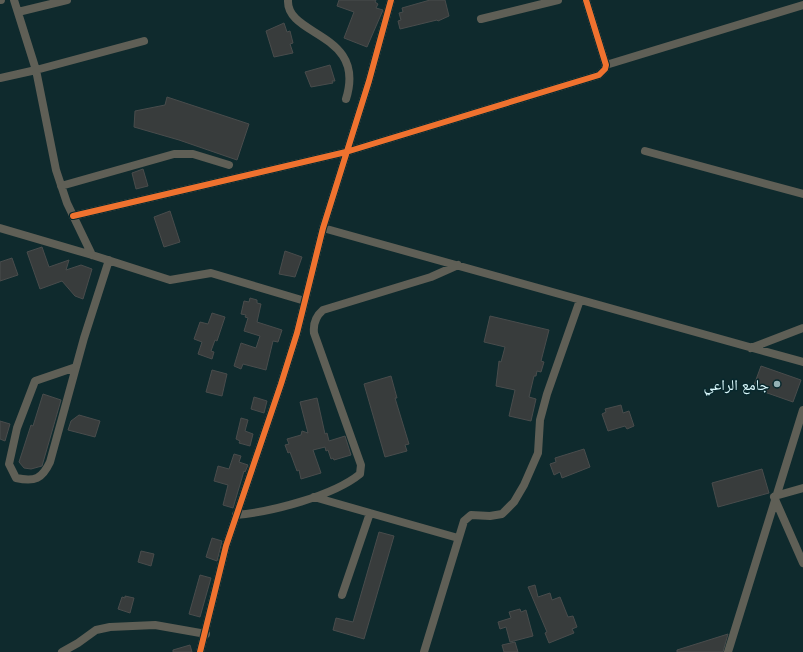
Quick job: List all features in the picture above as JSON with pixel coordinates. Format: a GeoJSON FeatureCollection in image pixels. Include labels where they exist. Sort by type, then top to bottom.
{"type":"FeatureCollection","features":[{"type":"Feature","properties":{"kind":"street"},"geometry":{"type":"LineString","coordinates":[[14,0],[36,70],[52,157],[61,186],[73,216],[92,255]]}},
{"type":"Feature","properties":{"kind":"street"},"geometry":{"type":"LineString","coordinates":[[18,12],[67,0]]}},
{"type":"Feature","properties":{"kind":"street"},"geometry":{"type":"LineString","coordinates":[[288,0],[291,12],[301,22],[342,53],[348,62],[351,75],[346,99]]}},
{"type":"Feature","properties":{"kind":"street"},"geometry":{"type":"LineString","coordinates":[[200,652],[206,634],[226,546],[282,384],[323,228],[369,80],[391,0]]}},
{"type":"Feature","properties":{"kind":"street"},"geometry":{"type":"LineString","coordinates":[[481,18],[558,0]]}},
{"type":"Feature","properties":{"kind":"street"},"geometry":{"type":"LineString","coordinates":[[73,216],[346,152],[600,75],[605,69],[606,65],[586,0]]}},
{"type":"Feature","properties":{"kind":"street"},"geometry":{"type":"LineString","coordinates":[[606,65],[803,5]]}},
{"type":"Feature","properties":{"kind":"street"},"geometry":{"type":"LineString","coordinates":[[0,78],[36,70],[144,41]]}},
{"type":"Feature","properties":{"kind":"street"},"geometry":{"type":"LineString","coordinates":[[645,151],[803,194]]}},
{"type":"Feature","properties":{"kind":"street"},"geometry":{"type":"LineString","coordinates":[[61,186],[174,154],[193,154],[229,165]]}},
{"type":"Feature","properties":{"kind":"street"},"geometry":{"type":"LineString","coordinates":[[0,228],[109,260],[170,280],[211,273],[304,301]]}},
{"type":"Feature","properties":{"kind":"street"},"geometry":{"type":"LineString","coordinates":[[323,228],[803,362]]}},
{"type":"Feature","properties":{"kind":"street"},"geometry":{"type":"LineString","coordinates":[[76,367],[36,380],[31,389],[17,428],[9,464],[16,478],[28,481],[36,479],[44,473],[50,462],[76,367],[109,260]]}},
{"type":"Feature","properties":{"kind":"street"},"geometry":{"type":"LineString","coordinates":[[236,516],[255,514],[279,508],[314,496],[350,481],[360,474],[361,470],[346,421],[314,333],[314,326],[317,316],[323,310],[431,277],[458,265]]}},
{"type":"Feature","properties":{"kind":"street"},"geometry":{"type":"LineString","coordinates":[[424,652],[462,524],[471,515],[490,516],[502,514],[514,502],[524,485],[538,453],[540,420],[547,394],[580,300]]}},
{"type":"Feature","properties":{"kind":"street"},"geometry":{"type":"LineString","coordinates":[[751,348],[803,328]]}},
{"type":"Feature","properties":{"kind":"street"},"geometry":{"type":"LineString","coordinates":[[728,652],[803,410]]}},
{"type":"Feature","properties":{"kind":"street"},"geometry":{"type":"LineString","coordinates":[[775,497],[803,488]]}},
{"type":"Feature","properties":{"kind":"street"},"geometry":{"type":"LineString","coordinates":[[314,496],[458,538]]}},
{"type":"Feature","properties":{"kind":"street"},"geometry":{"type":"LineString","coordinates":[[775,497],[803,563]]}},
{"type":"Feature","properties":{"kind":"street"},"geometry":{"type":"LineString","coordinates":[[342,595],[370,513]]}},
{"type":"Feature","properties":{"kind":"street"},"geometry":{"type":"LineString","coordinates":[[62,652],[78,644],[96,630],[110,627],[155,625],[206,634]]}},
{"type":"Feature","properties":{"kind":"building"},"geometry":{"type":"Polygon","coordinates":[[[339,0],[376,0],[375,2],[378,4],[376,8],[383,10],[367,47],[344,38],[354,12],[337,6],[339,0]]]}},
{"type":"Feature","properties":{"kind":"building"},"geometry":{"type":"Polygon","coordinates":[[[430,0],[445,0],[449,16],[438,21],[400,29],[398,21],[401,20],[399,13],[403,12],[402,8],[430,0]]]}},
{"type":"Feature","properties":{"kind":"building"},"geometry":{"type":"Polygon","coordinates":[[[284,23],[287,32],[290,31],[293,43],[290,44],[293,53],[274,57],[266,31],[284,23]]]}},
{"type":"Feature","properties":{"kind":"building"},"geometry":{"type":"Polygon","coordinates":[[[330,65],[335,81],[332,81],[333,83],[311,87],[305,72],[330,65]]]}},
{"type":"Feature","properties":{"kind":"building"},"geometry":{"type":"Polygon","coordinates":[[[167,97],[249,124],[237,160],[179,140],[134,127],[135,111],[165,105],[167,97]]]}},
{"type":"Feature","properties":{"kind":"building"},"geometry":{"type":"Polygon","coordinates":[[[143,169],[148,186],[136,189],[132,173],[143,169]]]}},
{"type":"Feature","properties":{"kind":"building"},"geometry":{"type":"Polygon","coordinates":[[[170,211],[180,242],[164,247],[154,217],[170,211]]]}},
{"type":"Feature","properties":{"kind":"building"},"geometry":{"type":"Polygon","coordinates":[[[42,247],[49,267],[69,260],[66,270],[81,265],[92,269],[83,299],[75,296],[62,281],[40,289],[27,252],[42,247]]]}},
{"type":"Feature","properties":{"kind":"building"},"geometry":{"type":"Polygon","coordinates":[[[285,251],[302,257],[295,277],[279,274],[285,251]]]}},
{"type":"Feature","properties":{"kind":"building"},"geometry":{"type":"Polygon","coordinates":[[[12,258],[18,275],[0,281],[0,262],[12,258]]]}},
{"type":"Feature","properties":{"kind":"building"},"geometry":{"type":"Polygon","coordinates":[[[250,298],[257,300],[257,303],[261,304],[257,322],[282,330],[278,342],[273,341],[266,370],[243,364],[241,369],[234,366],[241,343],[256,348],[260,336],[244,331],[248,318],[245,317],[246,315],[241,314],[244,301],[249,302],[250,298]]]}},
{"type":"Feature","properties":{"kind":"building"},"geometry":{"type":"Polygon","coordinates":[[[212,313],[225,317],[217,341],[215,340],[211,351],[214,352],[212,359],[198,354],[202,342],[194,339],[200,322],[208,324],[212,313]]]}},
{"type":"Feature","properties":{"kind":"building"},"geometry":{"type":"Polygon","coordinates":[[[490,316],[549,330],[541,361],[544,362],[541,372],[537,371],[536,376],[534,376],[529,397],[536,399],[531,421],[509,416],[515,390],[496,386],[499,361],[501,362],[505,347],[484,342],[490,316]]]}},
{"type":"Feature","properties":{"kind":"building","name":"جامع الراعي"},"geometry":{"type":"Polygon","coordinates":[[[761,366],[801,380],[793,402],[753,388],[761,366]]]}},
{"type":"Feature","properties":{"kind":"building"},"geometry":{"type":"Polygon","coordinates":[[[212,370],[227,374],[222,396],[206,392],[212,370]]]}},
{"type":"Feature","properties":{"kind":"building"},"geometry":{"type":"Polygon","coordinates":[[[391,376],[397,398],[395,398],[409,444],[405,445],[407,451],[385,457],[364,384],[391,376]]]}},
{"type":"Feature","properties":{"kind":"building"},"geometry":{"type":"Polygon","coordinates":[[[43,394],[61,400],[42,466],[31,469],[24,468],[19,462],[31,425],[33,426],[43,394]]]}},
{"type":"Feature","properties":{"kind":"building"},"geometry":{"type":"Polygon","coordinates":[[[254,397],[267,401],[264,413],[251,409],[254,397]]]}},
{"type":"Feature","properties":{"kind":"building"},"geometry":{"type":"Polygon","coordinates":[[[317,398],[325,434],[327,433],[329,441],[345,436],[351,455],[334,460],[333,458],[331,459],[328,450],[326,451],[325,447],[313,450],[321,473],[301,479],[299,470],[297,471],[290,452],[288,453],[285,445],[289,444],[287,439],[301,435],[302,431],[308,433],[300,402],[317,398]]]}},
{"type":"Feature","properties":{"kind":"building"},"geometry":{"type":"Polygon","coordinates":[[[621,405],[623,413],[629,411],[634,426],[627,429],[625,426],[608,431],[602,414],[606,412],[605,409],[621,405]]]}},
{"type":"Feature","properties":{"kind":"building"},"geometry":{"type":"Polygon","coordinates":[[[79,415],[100,421],[95,437],[68,430],[71,421],[79,415]]]}},
{"type":"Feature","properties":{"kind":"building"},"geometry":{"type":"Polygon","coordinates":[[[241,418],[248,420],[245,431],[253,434],[250,446],[239,443],[240,441],[236,439],[241,418]]]}},
{"type":"Feature","properties":{"kind":"building"},"geometry":{"type":"Polygon","coordinates":[[[0,421],[10,424],[5,441],[0,439],[0,421]]]}},
{"type":"Feature","properties":{"kind":"building"},"geometry":{"type":"Polygon","coordinates":[[[584,449],[590,467],[562,478],[560,472],[554,475],[550,464],[556,462],[555,458],[584,449]]]}},
{"type":"Feature","properties":{"kind":"building"},"geometry":{"type":"Polygon","coordinates":[[[234,454],[241,456],[239,462],[248,465],[245,472],[244,471],[233,508],[223,505],[228,485],[214,481],[218,466],[229,469],[234,454]]]}},
{"type":"Feature","properties":{"kind":"building"},"geometry":{"type":"Polygon","coordinates":[[[762,469],[769,493],[718,507],[712,483],[762,469]]]}},
{"type":"Feature","properties":{"kind":"building"},"geometry":{"type":"Polygon","coordinates":[[[379,532],[394,536],[364,639],[333,630],[336,618],[353,622],[379,532]]]}},
{"type":"Feature","properties":{"kind":"building"},"geometry":{"type":"Polygon","coordinates":[[[212,538],[222,541],[217,561],[206,557],[212,538]]]}},
{"type":"Feature","properties":{"kind":"building"},"geometry":{"type":"Polygon","coordinates":[[[141,551],[154,554],[151,566],[138,562],[141,551]]]}},
{"type":"Feature","properties":{"kind":"building"},"geometry":{"type":"Polygon","coordinates":[[[200,575],[211,578],[200,617],[189,614],[200,575]]]}},
{"type":"Feature","properties":{"kind":"building"},"geometry":{"type":"Polygon","coordinates":[[[535,585],[538,597],[550,593],[552,600],[560,597],[568,617],[573,616],[577,627],[572,629],[574,633],[549,643],[545,633],[547,632],[528,587],[535,585]]]}},
{"type":"Feature","properties":{"kind":"building"},"geometry":{"type":"Polygon","coordinates":[[[125,596],[134,598],[130,613],[118,609],[122,597],[125,598],[125,596]]]}},
{"type":"Feature","properties":{"kind":"building"},"geometry":{"type":"Polygon","coordinates":[[[520,609],[521,612],[526,610],[533,636],[510,642],[506,627],[500,629],[498,622],[511,618],[509,612],[520,609]]]}},
{"type":"Feature","properties":{"kind":"building"},"geometry":{"type":"Polygon","coordinates":[[[728,634],[723,652],[677,652],[677,650],[728,634]]]}},
{"type":"Feature","properties":{"kind":"building"},"geometry":{"type":"Polygon","coordinates":[[[515,642],[518,652],[504,652],[502,645],[515,642]]]}},
{"type":"Feature","properties":{"kind":"building"},"geometry":{"type":"Polygon","coordinates":[[[190,645],[192,652],[173,652],[173,650],[190,645]]]}},
{"type":"Feature","properties":{"kind":"cycle path"},"geometry":{"type":"LineString","coordinates":[[200,652],[226,546],[297,333],[323,228],[369,81],[391,0]]}},
{"type":"Feature","properties":{"kind":"cycle path"},"geometry":{"type":"LineString","coordinates":[[73,216],[346,152],[599,75],[605,69],[606,65],[586,0]]}},
{"type":"Feature","properties":{"kind":"place","name":"جامع الراعي"},"geometry":{"type":"Point","coordinates":[777,384]}}]}
